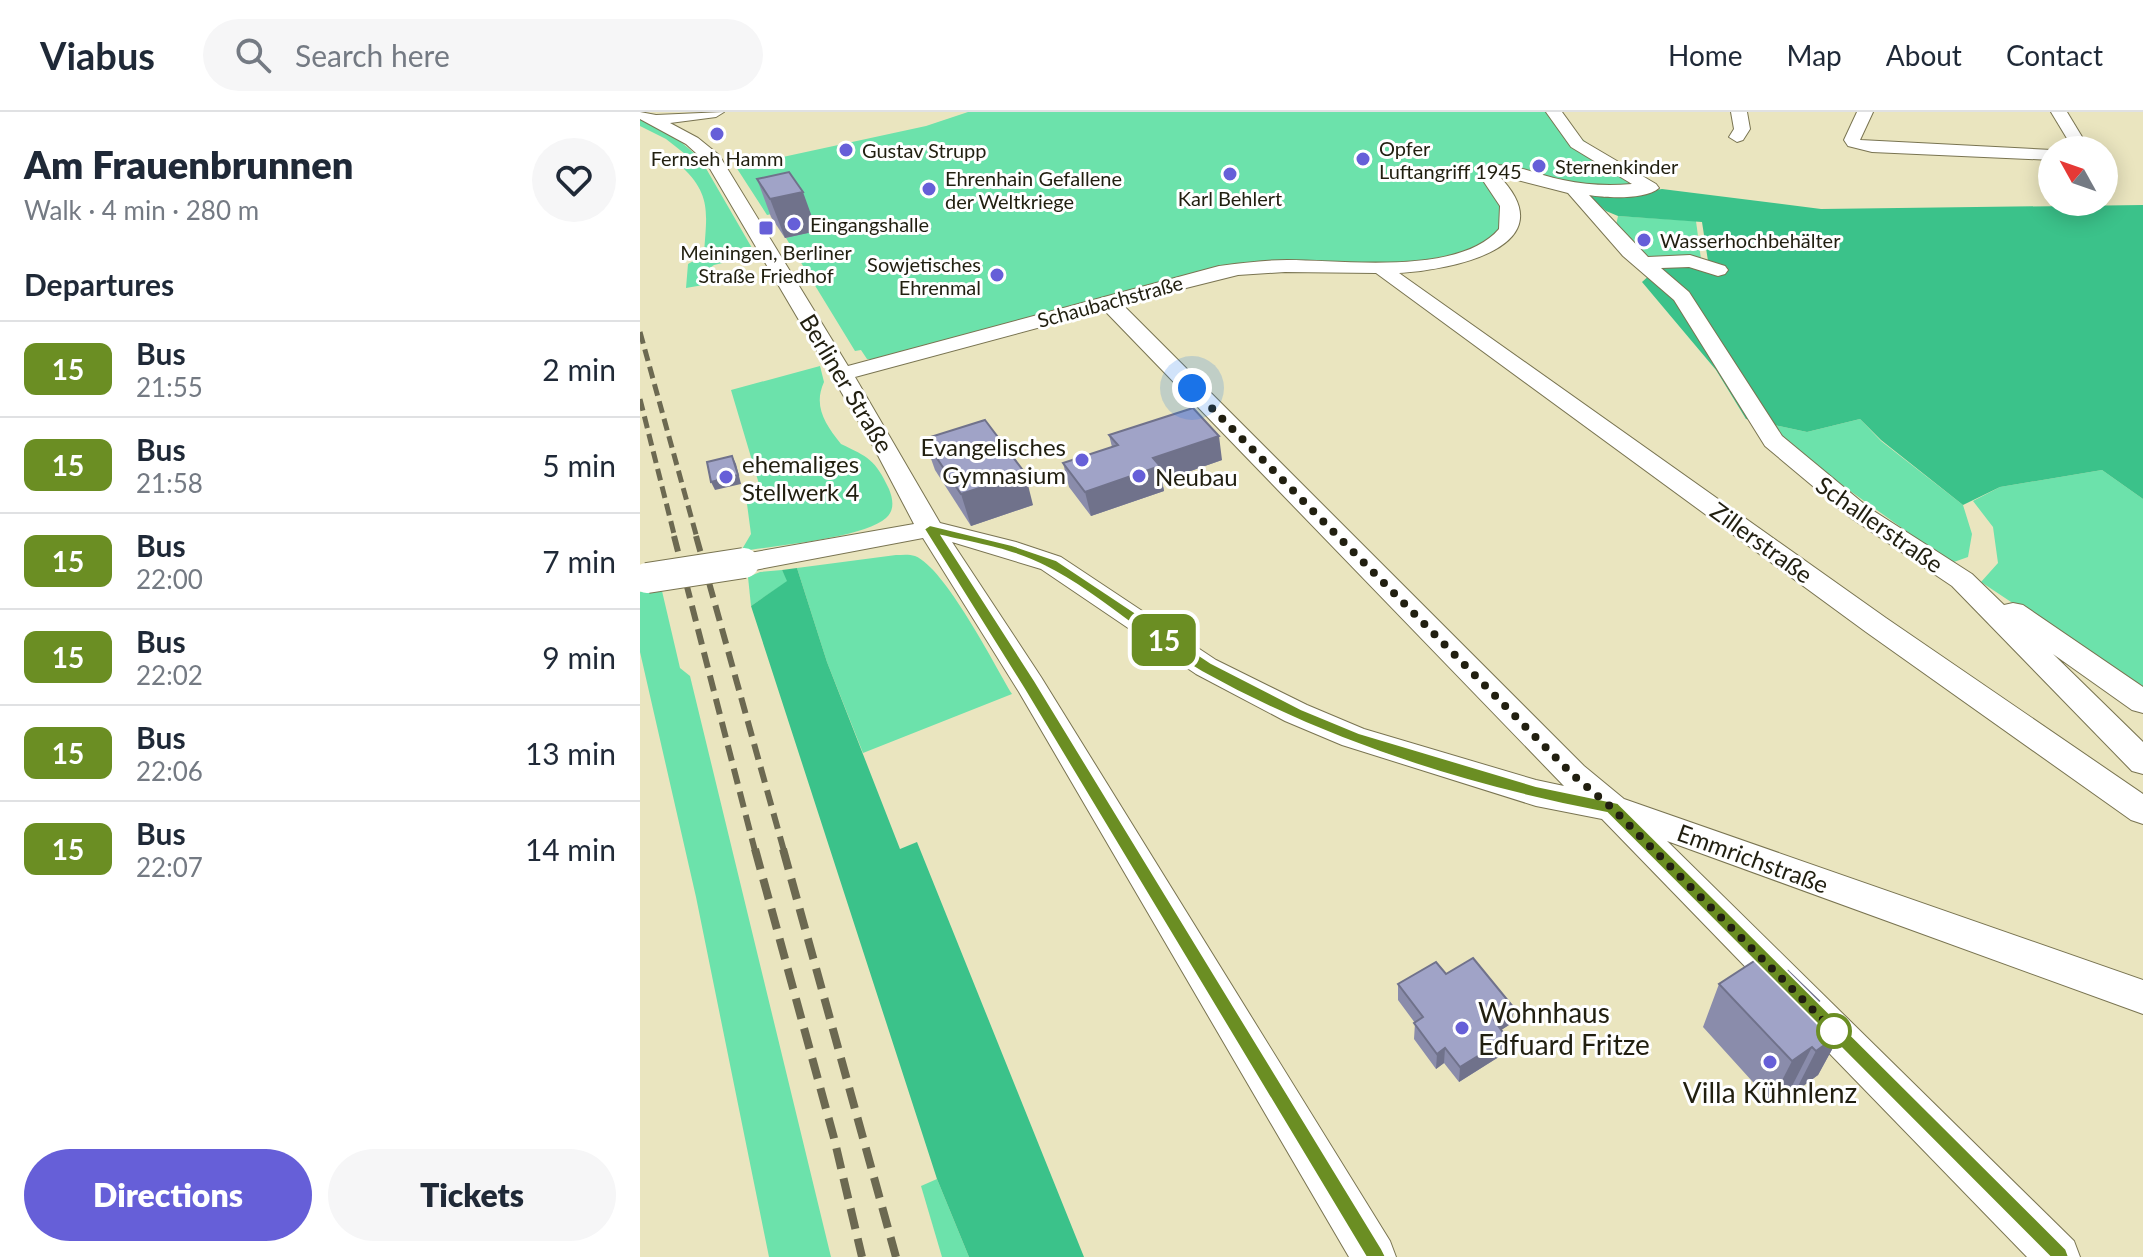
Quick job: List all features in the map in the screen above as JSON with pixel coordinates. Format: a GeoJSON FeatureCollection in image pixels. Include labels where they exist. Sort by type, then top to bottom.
{"type":"FeatureCollection","features":[{"type":"Feature","properties":{"kind":"street"},"geometry":{"type":"LineString","coordinates":[[647,117],[716,112]]}},
{"type":"Feature","properties":{"kind":"street"},"geometry":{"type":"LineString","coordinates":[[1554,112],[1577,144],[1650,188],[1604,192],[1567,186]]}},
{"type":"Feature","properties":{"kind":"street"},"geometry":{"type":"LineString","coordinates":[[1737,137],[1742,129],[1739,112]]}},
{"type":"Feature","properties":{"kind":"street"},"geometry":{"type":"LineString","coordinates":[[1865,112],[1852,140],[1854,143],[1872,147],[2038,154]]}},
{"type":"Feature","properties":{"kind":"street"},"geometry":{"type":"LineString","coordinates":[[2059,112],[2074,136]]}},
{"type":"Feature","properties":{"kind":"street","name":"Berliner Straße"},"geometry":{"type":"LineString","coordinates":[[647,117],[692,141],[713,159],[907,482],[930,529],[1030,685],[1374,1257]]}},
{"type":"Feature","properties":{"kind":"street","name":"Schallerstraße"},"geometry":{"type":"LineString","coordinates":[[1383,270],[1473,253],[1502,238],[1510,222],[1511,205],[1503,187],[1489,176],[1489,171],[1503,169],[1567,186],[1601,217],[1630,252],[1682,296],[1773,441],[1860,513],[1962,580],[2143,762]]}},
{"type":"Feature","properties":{"kind":"street"},"geometry":{"type":"LineString","coordinates":[[1646,263],[1690,261],[1718,270]]}},
{"type":"Feature","properties":{"kind":"street","name":"Schaubachstraße"},"geometry":{"type":"LineString","coordinates":[[842,374],[1193,278],[1246,268],[1298,265],[1383,270]]}},
{"type":"Feature","properties":{"kind":"street","name":"Zillerstraße"},"geometry":{"type":"LineString","coordinates":[[1383,270],[1876,625],[2143,811]]}},
{"type":"Feature","properties":{"kind":"street"},"geometry":{"type":"LineString","coordinates":[[1108,302],[1573,775],[1612,808],[2058,1257]]}},
{"type":"Feature","properties":{"kind":"street"},"geometry":{"type":"LineString","coordinates":[[643,578],[930,529]]}},
{"type":"Feature","properties":{"kind":"street","name":"Emmrichstraße"},"geometry":{"type":"LineString","coordinates":[[930,529],[1007,548],[1051,563],[1206,667],[1296,713],[1353,737],[1536,793],[1612,808],[2143,997]]}},
{"type":"Feature","properties":{"kind":"street"},"geometry":{"type":"LineString","coordinates":[[1972,590],[1989,596],[2143,702]]}},
{"type":"Feature","properties":{"kind":"green space"},"geometry":{"type":"Polygon","coordinates":[[[968,112],[1550,112],[1640,187],[1603,191],[1492,166],[1502,195],[1503,222],[1496,236],[1466,252],[1404,264],[1266,262],[878,359],[867,359],[861,350],[855,351],[786,238],[789,237],[772,214],[767,215],[736,167],[926,126],[968,112]]]}},
{"type":"Feature","properties":{"kind":"green space"},"geometry":{"type":"Polygon","coordinates":[[[640,119],[675,137],[700,158],[756,255],[714,265],[707,270],[709,284],[686,288],[688,264],[704,255],[706,229],[703,197],[682,167],[694,161],[666,139],[640,126],[640,119]]]}},
{"type":"Feature","properties":{"kind":"green space"},"geometry":{"type":"Polygon","coordinates":[[[1662,189],[1821,209],[2038,206],[2038,216],[2118,216],[2118,205],[2143,205],[2143,499],[2102,470],[2000,487],[1963,505],[1881,440],[1860,419],[1807,432],[1746,419],[1716,370],[1642,282],[1660,266],[1708,261],[1702,222],[1618,216],[1606,211],[1583,191],[1629,194],[1662,189]]]}},
{"type":"Feature","properties":{"kind":"green space"},"geometry":{"type":"Polygon","coordinates":[[[1618,216],[1696,221],[1701,259],[1649,258],[1615,230],[1618,216]]]}},
{"type":"Feature","properties":{"kind":"green space"},"geometry":{"type":"Polygon","coordinates":[[[820,366],[824,382],[820,399],[822,414],[841,444],[875,465],[889,489],[891,512],[875,525],[859,531],[741,551],[751,534],[745,489],[759,484],[731,390],[820,366]]]}},
{"type":"Feature","properties":{"kind":"green space"},"geometry":{"type":"Polygon","coordinates":[[[1860,419],[1881,441],[1963,505],[1972,534],[1968,557],[1951,563],[1797,453],[1770,424],[1807,432],[1860,419]]]}},
{"type":"Feature","properties":{"kind":"green space"},"geometry":{"type":"Polygon","coordinates":[[[2102,470],[2143,499],[2143,690],[1981,582],[1998,563],[1993,527],[1973,501],[2000,487],[2102,470]]]}},
{"type":"Feature","properties":{"kind":"green space"},"geometry":{"type":"Polygon","coordinates":[[[896,555],[915,556],[940,578],[968,618],[1012,694],[863,753],[827,662],[797,568],[896,555]]]}},
{"type":"Feature","properties":{"kind":"green space"},"geometry":{"type":"Polygon","coordinates":[[[797,568],[827,662],[900,849],[917,842],[1084,1257],[969,1257],[937,1179],[751,606],[787,581],[782,570],[797,568]]]}},
{"type":"Feature","properties":{"kind":"green space"},"geometry":{"type":"Polygon","coordinates":[[[782,570],[788,581],[751,606],[748,577],[760,572],[782,570]]]}},
{"type":"Feature","properties":{"kind":"green space"},"geometry":{"type":"Polygon","coordinates":[[[647,590],[647,593],[662,591],[680,668],[690,676],[831,1257],[769,1257],[696,897],[640,652],[640,592],[647,590]]]}},
{"type":"Feature","properties":{"kind":"green space"},"geometry":{"type":"Polygon","coordinates":[[[937,1179],[969,1257],[942,1257],[921,1186],[937,1179]]]}},
{"type":"Feature","properties":{"kind":"building"},"geometry":{"type":"Polygon","coordinates":[[[789,172],[803,192],[770,199],[757,179],[789,172]]]}},
{"type":"Feature","properties":{"kind":"building"},"geometry":{"type":"Polygon","coordinates":[[[1193,408],[1219,436],[1153,458],[1160,466],[1085,492],[1063,463],[1118,445],[1109,435],[1193,408]]]}},
{"type":"Feature","properties":{"kind":"building"},"geometry":{"type":"Polygon","coordinates":[[[985,420],[1025,473],[961,494],[924,439],[985,420]]]}},
{"type":"Feature","properties":{"kind":"building"},"geometry":{"type":"Polygon","coordinates":[[[732,456],[738,475],[711,482],[707,462],[732,456]]]}},
{"type":"Feature","properties":{"kind":"building"},"geometry":{"type":"Polygon","coordinates":[[[1765,954],[1819,1001],[1813,1006],[1841,1033],[1816,1051],[1812,1047],[1792,1061],[1719,984],[1765,954]]]}},
{"type":"Feature","properties":{"kind":"building","name":"Wohnhaus Edfuard Fritze"},"geometry":{"type":"Polygon","coordinates":[[[1473,958],[1514,1008],[1494,1020],[1507,1038],[1460,1067],[1445,1048],[1437,1054],[1414,1023],[1423,1017],[1398,984],[1436,962],[1446,974],[1473,958]]]}},
{"type":"Feature","properties":{"kind":"railway"},"geometry":{"type":"LineString","coordinates":[[640,332],[697,538]]}},
{"type":"Feature","properties":{"kind":"railway"},"geometry":{"type":"LineString","coordinates":[[640,399],[675,538]]}},
{"type":"Feature","properties":{"kind":"railway"},"geometry":{"type":"LineString","coordinates":[[674,536],[755,851]]}},
{"type":"Feature","properties":{"kind":"railway"},"geometry":{"type":"LineString","coordinates":[[696,536],[784,851]]}},
{"type":"Feature","properties":{"kind":"railway"},"geometry":{"type":"LineString","coordinates":[[755,849],[834,1138],[862,1257]]}},
{"type":"Feature","properties":{"kind":"railway"},"geometry":{"type":"LineString","coordinates":[[783,849],[896,1257]]}},
{"type":"Feature","properties":{"kind":"bus line","name":"15"},"geometry":{"type":"LineString","coordinates":[[1374,1257],[1030,685],[930,529],[1007,548],[1051,563],[1206,667],[1296,713],[1353,737],[1536,793],[1612,808],[2058,1257]]}},
{"type":"Feature","properties":{"kind":"place","name":"Fernseh Hamm"},"geometry":{"type":"Point","coordinates":[717,134]}},
{"type":"Feature","properties":{"kind":"place","name":"Gustav Strupp"},"geometry":{"type":"Point","coordinates":[846,150]}},
{"type":"Feature","properties":{"kind":"place","name":"Opfer Luftangriff 1945"},"geometry":{"type":"Point","coordinates":[1363,159]}},
{"type":"Feature","properties":{"kind":"place","name":"Sternenkinder"},"geometry":{"type":"Point","coordinates":[1539,166]}},
{"type":"Feature","properties":{"kind":"place","name":"Karl Behlert"},"geometry":{"type":"Point","coordinates":[1230,174]}},
{"type":"Feature","properties":{"kind":"place","name":"Ehrenhain Gefallene der Weltkriege"},"geometry":{"type":"Point","coordinates":[929,189]}},
{"type":"Feature","properties":{"kind":"place","name":"Eingangshalle"},"geometry":{"type":"Point","coordinates":[794,224]}},
{"type":"Feature","properties":{"kind":"place","name":"Meiningen, Berliner Straße Friedhof"},"geometry":{"type":"Point","coordinates":[766,228]}},
{"type":"Feature","properties":{"kind":"place","name":"Wasserhochbehälter"},"geometry":{"type":"Point","coordinates":[1644,240]}},
{"type":"Feature","properties":{"kind":"place","name":"Sowjetisches Ehrenmal"},"geometry":{"type":"Point","coordinates":[997,275]}},
{"type":"Feature","properties":{"kind":"place","name":"Evangelisches Gymnasium"},"geometry":{"type":"Point","coordinates":[1082,460]}},
{"type":"Feature","properties":{"kind":"place","name":"Neubau"},"geometry":{"type":"Point","coordinates":[1139,476]}},
{"type":"Feature","properties":{"kind":"place","name":"ehemaliges Stellwerk 4"},"geometry":{"type":"Point","coordinates":[726,477]}},
{"type":"Feature","properties":{"kind":"place","name":"Wohnhaus Edfuard Fritze"},"geometry":{"type":"Point","coordinates":[1462,1028]}},
{"type":"Feature","properties":{"kind":"place","name":"Villa Kühnlenz"},"geometry":{"type":"Point","coordinates":[1770,1062]}},
{"type":"Feature","properties":{"kind":"route"},"geometry":{"type":"LineString","coordinates":[[1192,388],[1573,775],[1612,808],[1834,1031]]}}]}
